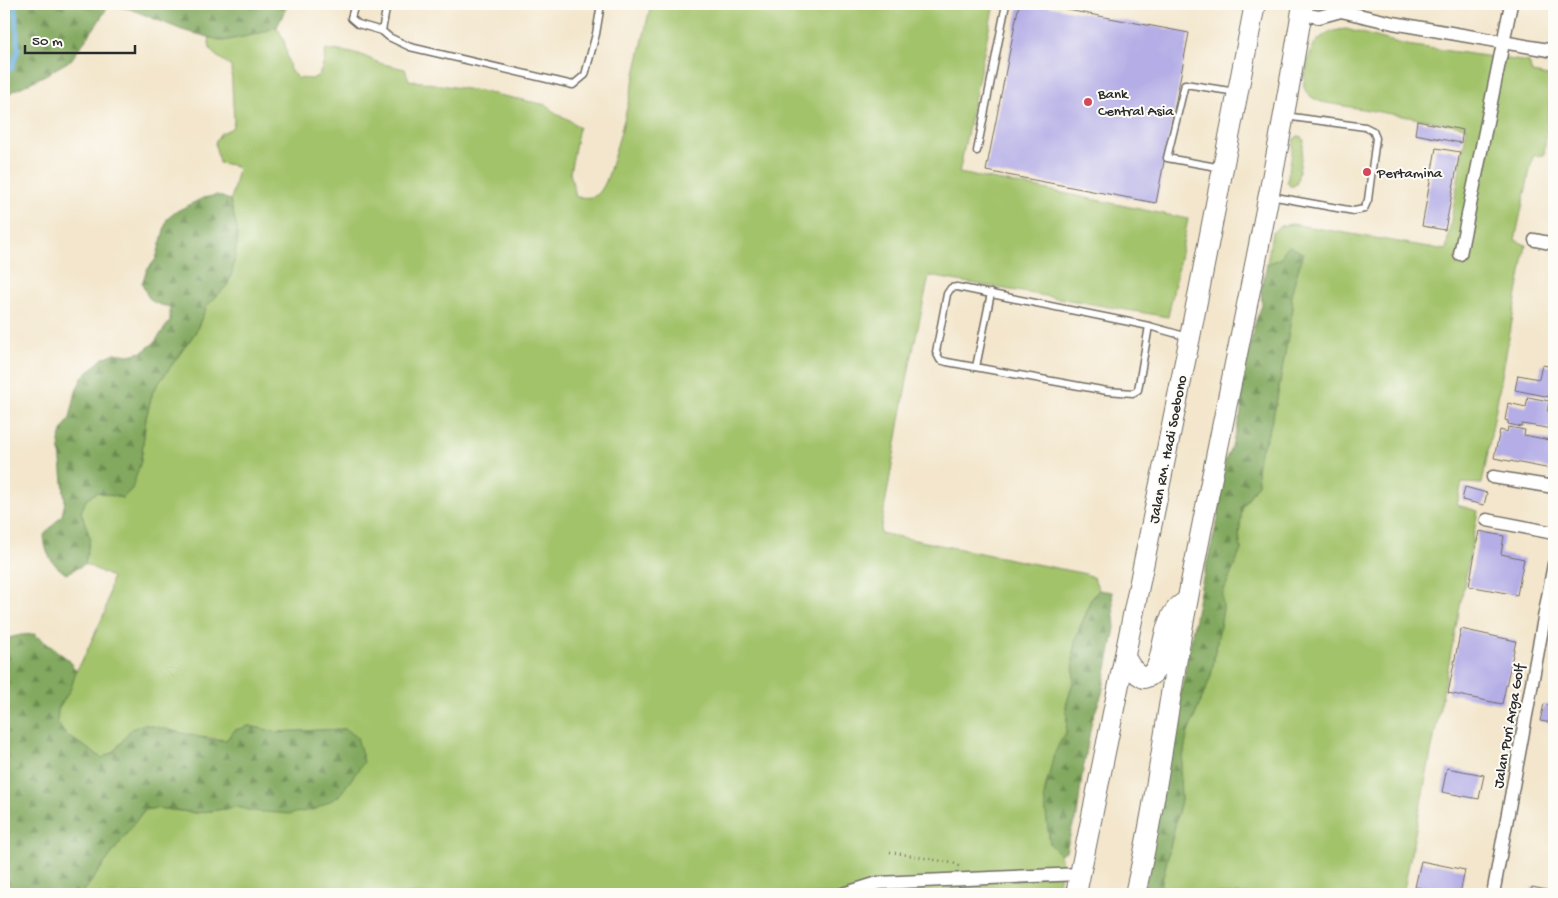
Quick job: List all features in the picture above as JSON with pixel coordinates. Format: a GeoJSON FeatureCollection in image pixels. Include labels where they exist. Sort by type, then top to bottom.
{"type":"FeatureCollection","features":[{"type":"Feature","properties":{"kind":"main road","name":"Jalan RM. Hadi Soebono"},"geometry":{"type":"LineString","coordinates":[[1076,894],[1190,337],[1255,4]]}},
{"type":"Feature","properties":{"kind":"main road"},"geometry":{"type":"LineString","coordinates":[[1135,894],[1154,805],[1187,601],[1284,116],[1303,9]]}},
{"type":"Feature","properties":{"kind":"main road"},"geometry":{"type":"LineString","coordinates":[[1125,657],[1134,671],[1144,678],[1152,675],[1156,670],[1165,631],[1179,605],[1187,601]]}},
{"type":"Feature","properties":{"kind":"street"},"geometry":{"type":"LineString","coordinates":[[1460,254],[1511,4]]}},
{"type":"Feature","properties":{"kind":"street"},"geometry":{"type":"LineString","coordinates":[[1303,9],[1319,17],[1337,7],[1393,23],[1554,52]]}},
{"type":"Feature","properties":{"kind":"street"},"geometry":{"type":"LineString","coordinates":[[1535,240],[1554,244]]}},
{"type":"Feature","properties":{"kind":"street"},"geometry":{"type":"LineString","coordinates":[[1493,477],[1554,487]]}},
{"type":"Feature","properties":{"kind":"street"},"geometry":{"type":"LineString","coordinates":[[1487,520],[1554,533]]}},
{"type":"Feature","properties":{"kind":"street","name":"Jalan Puri Arga Golf"},"geometry":{"type":"LineString","coordinates":[[1494,894],[1554,564]]}},
{"type":"Feature","properties":{"kind":"street"},"geometry":{"type":"LineString","coordinates":[[844,894],[878,883],[1080,874]]}},
{"type":"Feature","properties":{"kind":"lane"},"geometry":{"type":"LineString","coordinates":[[354,4],[351,18],[358,24],[382,31],[389,37],[410,47],[572,84],[585,75],[596,34],[601,4]]}},
{"type":"Feature","properties":{"kind":"lane"},"geometry":{"type":"LineString","coordinates":[[382,31],[387,4]]}},
{"type":"Feature","properties":{"kind":"lane"},"geometry":{"type":"LineString","coordinates":[[977,151],[1006,4]]}},
{"type":"Feature","properties":{"kind":"lane"},"geometry":{"type":"LineString","coordinates":[[1223,168],[1167,158],[1185,84],[1238,92]]}},
{"type":"Feature","properties":{"kind":"lane"},"geometry":{"type":"LineString","coordinates":[[1268,195],[1354,212],[1364,209],[1368,200],[1376,138],[1373,131],[1365,128],[1284,116]]}},
{"type":"Feature","properties":{"kind":"lane"},"geometry":{"type":"LineString","coordinates":[[1150,326],[1138,390],[1133,393],[1107,391],[947,362],[940,360],[936,352],[947,294],[951,288],[956,286],[1150,326],[1190,337]]}},
{"type":"Feature","properties":{"kind":"lane"},"geometry":{"type":"LineString","coordinates":[[976,367],[991,293]]}},
{"type":"Feature","properties":{"kind":"path"},"geometry":{"type":"LineString","coordinates":[[890,852],[953,863],[962,868]]}},
{"type":"Feature","properties":{"kind":"green space"},"geometry":{"type":"Polygon","coordinates":[[[7,4],[288,4],[277,27],[257,34],[223,41],[182,30],[130,9],[109,5],[71,60],[4,96],[4,40],[9,24],[7,4]]]}},
{"type":"Feature","properties":{"kind":"green space"},"geometry":{"type":"Polygon","coordinates":[[[651,4],[994,4],[959,173],[1188,219],[1168,317],[929,276],[909,369],[880,533],[1086,574],[1094,578],[1099,590],[1090,601],[1080,626],[1073,652],[1074,679],[1066,706],[1066,733],[1059,744],[1046,784],[1044,797],[1050,844],[1060,854],[1063,866],[1056,894],[82,894],[144,810],[157,808],[196,813],[238,807],[251,811],[345,729],[277,732],[249,726],[235,730],[226,740],[131,729],[114,752],[102,758],[65,734],[57,723],[58,710],[71,688],[76,671],[105,612],[112,577],[85,564],[90,538],[81,512],[86,500],[97,492],[122,498],[141,461],[146,418],[153,391],[195,333],[207,306],[227,286],[232,273],[237,244],[237,229],[230,200],[238,168],[219,163],[215,143],[220,134],[232,128],[234,122],[231,67],[212,52],[209,43],[210,37],[223,41],[257,34],[277,27],[284,40],[290,70],[298,78],[312,79],[319,75],[326,49],[359,54],[379,63],[405,69],[409,80],[479,91],[547,105],[556,114],[579,127],[570,173],[576,197],[593,197],[604,186],[608,176],[651,4]]]}},
{"type":"Feature","properties":{"kind":"green space"},"geometry":{"type":"Polygon","coordinates":[[[1346,29],[1406,45],[1529,62],[1532,73],[1553,77],[1544,155],[1533,156],[1515,240],[1526,245],[1482,484],[1462,483],[1457,505],[1478,511],[1403,894],[1159,894],[1181,800],[1180,773],[1187,735],[1211,676],[1223,609],[1222,595],[1241,550],[1239,535],[1242,508],[1258,483],[1259,456],[1269,431],[1276,404],[1293,308],[1291,294],[1303,253],[1284,251],[1282,258],[1267,264],[1272,233],[1280,226],[1292,224],[1446,250],[1467,127],[1321,102],[1311,96],[1305,90],[1304,84],[1312,48],[1326,34],[1346,29]]]}},
{"type":"Feature","properties":{"kind":"green space"},"geometry":{"type":"Polygon","coordinates":[[[1298,136],[1302,137],[1304,141],[1297,183],[1294,186],[1290,186],[1287,182],[1294,139],[1298,136]]]}},
{"type":"Feature","properties":{"kind":"green space"},"geometry":{"type":"Polygon","coordinates":[[[217,195],[230,200],[237,229],[237,244],[232,273],[227,286],[207,306],[195,333],[153,391],[146,418],[141,461],[132,489],[123,498],[97,492],[86,500],[81,512],[90,538],[85,564],[66,574],[56,566],[47,553],[44,535],[62,515],[65,502],[59,441],[63,429],[70,418],[76,391],[82,378],[103,358],[115,353],[129,355],[142,352],[154,343],[170,321],[170,307],[151,300],[142,283],[147,270],[156,259],[167,219],[177,211],[203,198],[217,195]]]}},
{"type":"Feature","properties":{"kind":"green space"},"geometry":{"type":"Polygon","coordinates":[[[1289,246],[1303,253],[1291,294],[1293,308],[1276,404],[1269,431],[1259,456],[1258,483],[1242,508],[1239,535],[1241,550],[1222,595],[1223,609],[1211,676],[1187,735],[1180,773],[1181,800],[1159,894],[1143,894],[1201,586],[1218,519],[1225,461],[1233,442],[1241,412],[1243,382],[1254,326],[1262,305],[1261,291],[1267,264],[1282,258],[1284,251],[1289,246]]]}},
{"type":"Feature","properties":{"kind":"green space"},"geometry":{"type":"Polygon","coordinates":[[[1099,590],[1112,592],[1115,628],[1102,694],[1092,720],[1077,816],[1066,851],[1060,854],[1050,844],[1044,797],[1053,757],[1066,733],[1066,706],[1074,679],[1073,652],[1076,638],[1090,601],[1099,590]]]}},
{"type":"Feature","properties":{"kind":"green space"},"geometry":{"type":"Polygon","coordinates":[[[34,634],[69,660],[76,671],[71,688],[58,710],[57,723],[65,734],[102,758],[114,752],[131,729],[144,724],[212,740],[226,740],[235,730],[249,726],[277,732],[345,729],[357,737],[364,762],[339,796],[316,809],[291,814],[251,811],[238,807],[196,813],[157,808],[144,810],[82,894],[4,894],[4,639],[34,634]]]}},
{"type":"Feature","properties":{"kind":"building","name":"Bank Central Asia"},"geometry":{"type":"Polygon","coordinates":[[[1019,4],[1036,4],[1189,33],[1156,203],[986,171],[1019,4]]]}},
{"type":"Feature","properties":{"kind":"building"},"geometry":{"type":"Polygon","coordinates":[[[1417,121],[1463,130],[1461,143],[1415,134],[1417,121]]]}},
{"type":"Feature","properties":{"kind":"building"},"geometry":{"type":"Polygon","coordinates":[[[1436,148],[1460,152],[1445,230],[1422,226],[1436,148]]]}},
{"type":"Feature","properties":{"kind":"building"},"geometry":{"type":"Polygon","coordinates":[[[1542,365],[1554,367],[1550,397],[1515,390],[1518,375],[1539,379],[1542,365]]]}},
{"type":"Feature","properties":{"kind":"building"},"geometry":{"type":"Polygon","coordinates":[[[1528,397],[1549,401],[1547,411],[1554,412],[1553,429],[1522,424],[1522,427],[1508,424],[1508,421],[1505,420],[1508,403],[1526,407],[1528,397]]]}},
{"type":"Feature","properties":{"kind":"building"},"geometry":{"type":"Polygon","coordinates":[[[1508,427],[1525,430],[1524,435],[1554,441],[1551,469],[1494,458],[1500,430],[1507,432],[1508,427]]]}},
{"type":"Feature","properties":{"kind":"building"},"geometry":{"type":"Polygon","coordinates":[[[1465,487],[1487,493],[1484,505],[1462,500],[1465,487]]]}},
{"type":"Feature","properties":{"kind":"building"},"geometry":{"type":"Polygon","coordinates":[[[1479,531],[1504,536],[1501,554],[1524,559],[1517,595],[1469,586],[1479,531]]]}},
{"type":"Feature","properties":{"kind":"building"},"geometry":{"type":"Polygon","coordinates":[[[1461,629],[1516,641],[1502,704],[1448,693],[1461,629]]]}},
{"type":"Feature","properties":{"kind":"building"},"geometry":{"type":"Polygon","coordinates":[[[1544,704],[1554,706],[1554,737],[1550,736],[1552,723],[1540,721],[1544,704]]]}},
{"type":"Feature","properties":{"kind":"building"},"geometry":{"type":"Polygon","coordinates":[[[1447,768],[1484,775],[1479,799],[1442,792],[1447,768]]]}},
{"type":"Feature","properties":{"kind":"building"},"geometry":{"type":"Polygon","coordinates":[[[1421,861],[1465,870],[1460,894],[1415,887],[1421,861]]]}},
{"type":"Feature","properties":{"kind":"building"},"geometry":{"type":"Polygon","coordinates":[[[1532,887],[1552,891],[1551,894],[1530,894],[1532,887]]]}},
{"type":"Feature","properties":{"kind":"waterway"},"geometry":{"type":"LineString","coordinates":[[4,73],[12,68],[18,50],[15,4]]}},
{"type":"Feature","properties":{"kind":"place","name":"Bank Central Asia"},"geometry":{"type":"Point","coordinates":[1088,102]}},
{"type":"Feature","properties":{"kind":"place","name":"Pertamina"},"geometry":{"type":"Point","coordinates":[1367,172]}}]}
